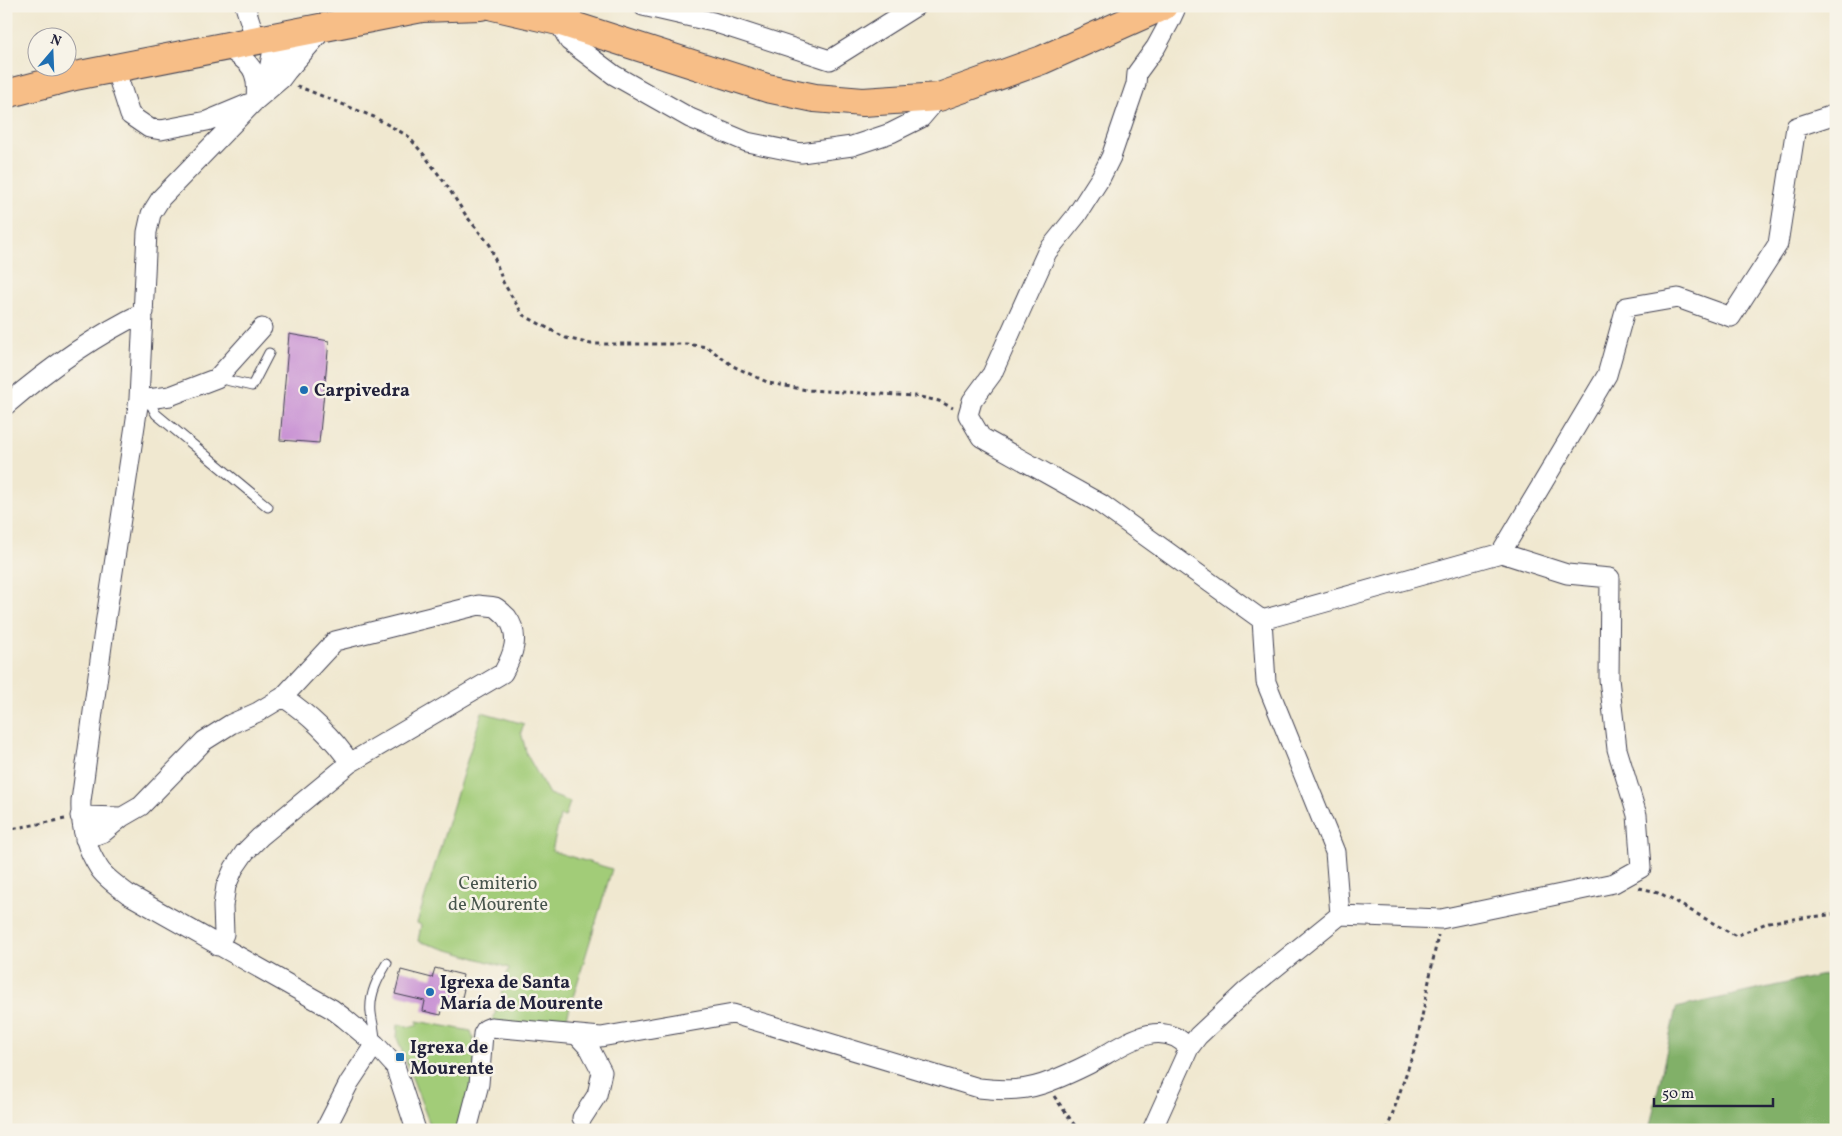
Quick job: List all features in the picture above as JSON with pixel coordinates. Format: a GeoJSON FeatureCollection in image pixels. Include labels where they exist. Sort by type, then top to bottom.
{"type":"FeatureCollection","features":[{"type":"Feature","properties":{"kind":"highway"},"geometry":{"type":"LineString","coordinates":[[6,94],[76,76],[326,26],[364,13],[422,8],[481,6]]}},
{"type":"Feature","properties":{"kind":"highway"},"geometry":{"type":"LineString","coordinates":[[493,6],[558,21],[767,88],[815,98],[863,102],[939,97],[1042,60],[1163,6]]}},
{"type":"Feature","properties":{"kind":"street"},"geometry":{"type":"LineString","coordinates":[[246,6],[274,36],[284,75]]}},
{"type":"Feature","properties":{"kind":"street"},"geometry":{"type":"LineString","coordinates":[[643,6],[711,14],[830,60],[916,6]]}},
{"type":"Feature","properties":{"kind":"street"},"geometry":{"type":"LineString","coordinates":[[1175,6],[1169,23],[1156,47],[1137,73],[1136,84],[1111,156],[1101,177],[1076,216],[1047,252],[992,374],[972,401],[968,415],[981,437],[1101,504],[1262,620]]}},
{"type":"Feature","properties":{"kind":"street"},"geometry":{"type":"LineString","coordinates":[[558,21],[569,41],[614,75],[690,118],[747,142],[801,153],[852,146],[891,133],[921,118],[939,97]]}},
{"type":"Feature","properties":{"kind":"street"},"geometry":{"type":"LineString","coordinates":[[326,26],[284,75],[173,185],[161,198],[151,214],[147,232],[144,312],[144,399],[103,638],[80,816],[85,839],[99,870],[128,894],[332,1009],[375,1044],[395,1066],[416,1130]]}},
{"type":"Feature","properties":{"kind":"street"},"geometry":{"type":"LineString","coordinates":[[115,68],[130,115],[150,128],[161,130],[207,121],[256,101],[267,79],[274,36]]}},
{"type":"Feature","properties":{"kind":"street"},"geometry":{"type":"LineString","coordinates":[[225,46],[253,67],[257,79],[256,101]]}},
{"type":"Feature","properties":{"kind":"street"},"geometry":{"type":"LineString","coordinates":[[1501,553],[1607,375],[1626,307],[1678,298],[1731,317],[1778,244],[1796,127],[1836,114]]}},
{"type":"Feature","properties":{"kind":"street"},"geometry":{"type":"LineString","coordinates":[[6,405],[51,369],[92,341],[118,324],[144,312]]}},
{"type":"Feature","properties":{"kind":"street"},"geometry":{"type":"LineString","coordinates":[[144,399],[170,396],[217,378],[262,328]]}},
{"type":"Feature","properties":{"kind":"street"},"geometry":{"type":"LineString","coordinates":[[1152,1130],[1189,1048],[1210,1023],[1246,991],[1340,915],[1441,919],[1614,884],[1641,868],[1637,815],[1617,748],[1609,679],[1610,578],[1567,574],[1501,553],[1262,620]]}},
{"type":"Feature","properties":{"kind":"street"},"geometry":{"type":"LineString","coordinates":[[85,839],[104,832],[122,817],[141,806],[204,741],[231,724],[258,712],[283,697],[335,641],[479,606],[495,607],[504,614],[512,624],[515,641],[512,658],[503,673],[350,763],[260,837],[245,852],[234,868],[226,886],[224,934],[218,946]]}},
{"type":"Feature","properties":{"kind":"street"},"geometry":{"type":"LineString","coordinates":[[1262,620],[1266,682],[1335,852],[1340,915]]}},
{"type":"Feature","properties":{"kind":"street"},"geometry":{"type":"LineString","coordinates":[[283,697],[298,707],[342,751],[350,763]]}},
{"type":"Feature","properties":{"kind":"street"},"geometry":{"type":"LineString","coordinates":[[80,816],[122,817]]}},
{"type":"Feature","properties":{"kind":"street"},"geometry":{"type":"LineString","coordinates":[[467,1130],[479,1084],[483,1034],[486,1029],[491,1027],[601,1037],[733,1014],[979,1088],[1024,1090],[1090,1064],[1125,1043],[1150,1034],[1210,1023]]}},
{"type":"Feature","properties":{"kind":"street"},"geometry":{"type":"LineString","coordinates":[[1150,1034],[1166,1034],[1181,1039],[1189,1048]]}},
{"type":"Feature","properties":{"kind":"street"},"geometry":{"type":"LineString","coordinates":[[577,1035],[590,1049],[602,1072]]}},
{"type":"Feature","properties":{"kind":"street"},"geometry":{"type":"LineString","coordinates":[[582,1118],[597,1094],[602,1072],[611,1051],[609,1035]]}},
{"type":"Feature","properties":{"kind":"street"},"geometry":{"type":"LineString","coordinates":[[325,1130],[349,1083],[375,1044]]}},
{"type":"Feature","properties":{"kind":"lane"},"geometry":{"type":"LineString","coordinates":[[217,378],[252,386],[269,353]]}},
{"type":"Feature","properties":{"kind":"lane"},"geometry":{"type":"LineString","coordinates":[[144,399],[156,414],[268,507]]}},
{"type":"Feature","properties":{"kind":"lane"},"geometry":{"type":"LineString","coordinates":[[375,1044],[370,1012],[372,994],[387,963]]}},
{"type":"Feature","properties":{"kind":"path"},"geometry":{"type":"LineString","coordinates":[[284,75],[374,117],[408,136],[442,178],[467,217],[490,245],[503,282],[523,314],[566,338],[591,344],[686,344],[707,347],[733,366],[769,383],[807,390],[915,396],[939,401],[968,415]]}},
{"type":"Feature","properties":{"kind":"path"},"geometry":{"type":"LineString","coordinates":[[6,830],[80,816]]}},
{"type":"Feature","properties":{"kind":"path"},"geometry":{"type":"LineString","coordinates":[[1614,884],[1658,892],[1736,936],[1769,922],[1836,914]]}},
{"type":"Feature","properties":{"kind":"path"},"geometry":{"type":"LineString","coordinates":[[1387,1130],[1417,1042],[1441,919]]}},
{"type":"Feature","properties":{"kind":"path"},"geometry":{"type":"LineString","coordinates":[[1045,1083],[1078,1130]]}},
{"type":"Feature","properties":{"kind":"green space","name":"Cemiterio de Mourente"},"geometry":{"type":"Polygon","coordinates":[[[482,712],[524,724],[521,732],[527,755],[549,794],[570,802],[565,817],[560,816],[552,851],[612,869],[564,1027],[492,1023],[509,968],[418,941],[421,925],[417,923],[482,712]]]}},
{"type":"Feature","properties":{"kind":"green space"},"geometry":{"type":"Polygon","coordinates":[[[1836,972],[1836,1130],[1649,1130],[1676,1008],[1836,972]]]}},
{"type":"Feature","properties":{"kind":"green space"},"geometry":{"type":"Polygon","coordinates":[[[417,1021],[471,1031],[474,1042],[475,1067],[465,1130],[432,1130],[397,1038],[398,1024],[411,1027],[418,1025],[417,1021]]]}},
{"type":"Feature","properties":{"kind":"building","name":"Carpivedra"},"geometry":{"type":"Polygon","coordinates":[[[289,334],[329,341],[319,443],[280,440],[289,334]]]}},
{"type":"Feature","properties":{"kind":"building","name":"Igrexa de Santa María de Mourente"},"geometry":{"type":"Polygon","coordinates":[[[435,968],[463,975],[460,988],[464,989],[460,1006],[444,1002],[441,1015],[423,1011],[425,1001],[395,994],[401,970],[432,978],[435,968]]]}},
{"type":"Feature","properties":{"kind":"place","name":"Carpivedra"},"geometry":{"type":"Point","coordinates":[304,390]}},
{"type":"Feature","properties":{"kind":"place","name":"Igrexa de Santa María de Mourente"},"geometry":{"type":"Point","coordinates":[430,992]}},
{"type":"Feature","properties":{"kind":"place","name":"Igrexa de Mourente"},"geometry":{"type":"Point","coordinates":[400,1057]}}]}
